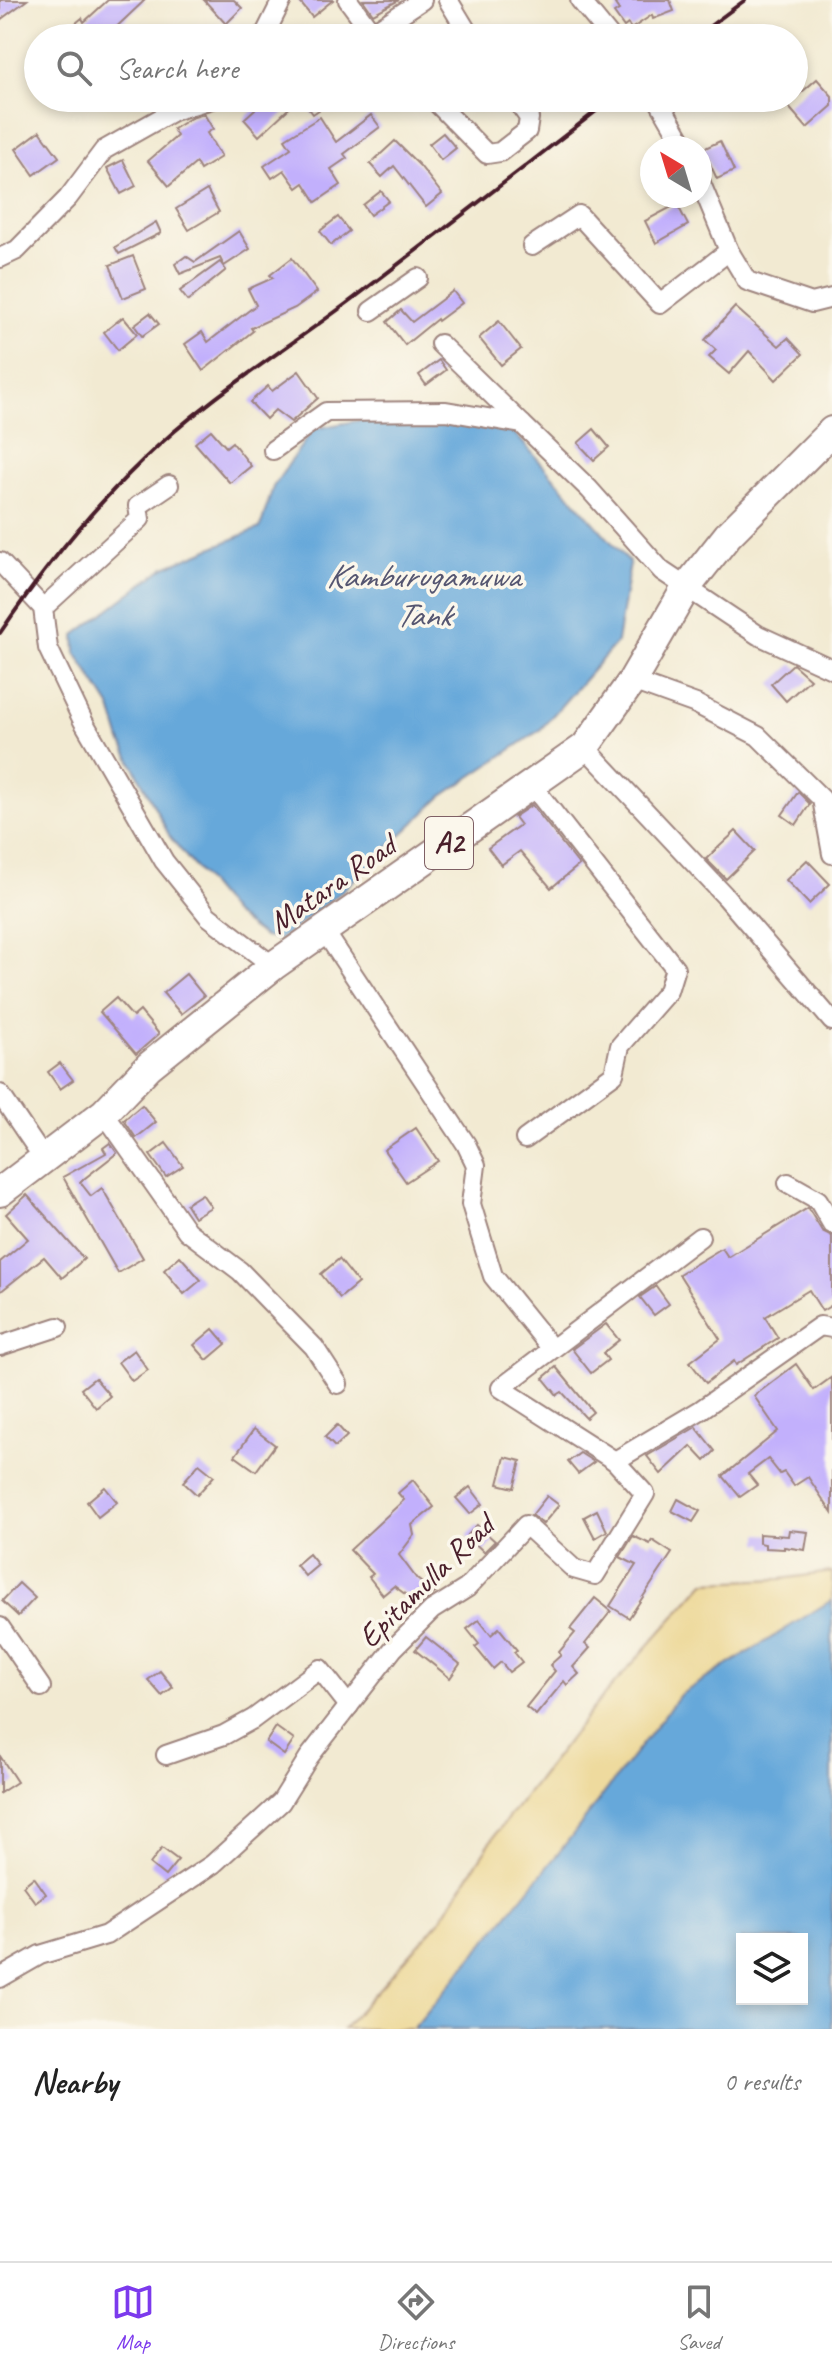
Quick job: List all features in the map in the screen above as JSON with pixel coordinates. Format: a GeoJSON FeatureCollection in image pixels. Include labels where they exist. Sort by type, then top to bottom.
{"type":"FeatureCollection","features":[{"type":"Feature","properties":{"kind":"highway","name":"Matara Road"},"geometry":{"type":"LineString","coordinates":[[0,1192],[104,1113],[149,1066],[273,966],[585,747],[632,681],[686,588],[728,535],[832,431]]}},
{"type":"Feature","properties":{"kind":"street"},"geometry":{"type":"LineString","coordinates":[[270,24],[282,0]]}},
{"type":"Feature","properties":{"kind":"street"},"geometry":{"type":"LineString","coordinates":[[348,0],[365,24]]}},
{"type":"Feature","properties":{"kind":"street"},"geometry":{"type":"LineString","coordinates":[[390,24],[422,0]]}},
{"type":"Feature","properties":{"kind":"street"},"geometry":{"type":"LineString","coordinates":[[448,0],[463,24]]}},
{"type":"Feature","properties":{"kind":"street"},"geometry":{"type":"LineString","coordinates":[[582,1],[600,24]]}},
{"type":"Feature","properties":{"kind":"street"},"geometry":{"type":"LineString","coordinates":[[0,258],[17,250],[68,198],[104,150],[171,112]]}},
{"type":"Feature","properties":{"kind":"street"},"geometry":{"type":"LineString","coordinates":[[446,112],[487,154],[500,152],[527,131],[529,118],[525,112]]}},
{"type":"Feature","properties":{"kind":"street"},"geometry":{"type":"LineString","coordinates":[[665,112],[679,136]]}},
{"type":"Feature","properties":{"kind":"street"},"geometry":{"type":"LineString","coordinates":[[711,208],[729,251],[747,281],[812,303],[832,298]]}},
{"type":"Feature","properties":{"kind":"street"},"geometry":{"type":"LineString","coordinates":[[532,246],[579,215],[660,304],[729,251]]}},
{"type":"Feature","properties":{"kind":"street"},"geometry":{"type":"LineString","coordinates":[[371,311],[418,278]]}},
{"type":"Feature","properties":{"kind":"street"},"geometry":{"type":"LineString","coordinates":[[440,344],[589,489],[662,571],[758,635],[832,669]]}},
{"type":"Feature","properties":{"kind":"street"},"geometry":{"type":"LineString","coordinates":[[273,450],[326,412],[446,411],[522,424]]}},
{"type":"Feature","properties":{"kind":"street"},"geometry":{"type":"LineString","coordinates":[[43,608],[140,519],[138,506],[169,485]]}},
{"type":"Feature","properties":{"kind":"street"},"geometry":{"type":"LineString","coordinates":[[0,562],[43,608],[48,648],[83,721],[164,861],[208,916],[273,966]]}},
{"type":"Feature","properties":{"kind":"street"},"geometry":{"type":"LineString","coordinates":[[632,681],[696,704],[758,736],[822,799],[832,854]]}},
{"type":"Feature","properties":{"kind":"street"},"geometry":{"type":"LineString","coordinates":[[585,747],[726,897],[832,1021]]}},
{"type":"Feature","properties":{"kind":"street"},"geometry":{"type":"LineString","coordinates":[[525,1139],[614,1074],[620,1046],[668,991],[675,968],[531,784]]}},
{"type":"Feature","properties":{"kind":"street"},"geometry":{"type":"LineString","coordinates":[[325,932],[466,1144],[476,1165],[471,1204],[493,1276],[552,1349]]}},
{"type":"Feature","properties":{"kind":"street"},"geometry":{"type":"LineString","coordinates":[[0,1094],[44,1159]]}},
{"type":"Feature","properties":{"kind":"street"},"geometry":{"type":"LineString","coordinates":[[104,1113],[187,1231],[240,1271],[314,1347],[338,1384]]}},
{"type":"Feature","properties":{"kind":"street"},"geometry":{"type":"LineString","coordinates":[[788,1183],[818,1200],[832,1224]]}},
{"type":"Feature","properties":{"kind":"street"},"geometry":{"type":"LineString","coordinates":[[700,1237],[501,1388],[615,1461],[699,1411],[820,1326],[832,1328]]}},
{"type":"Feature","properties":{"kind":"street"},"geometry":{"type":"LineString","coordinates":[[0,1346],[58,1327]]}},
{"type":"Feature","properties":{"kind":"street","name":"Epitamulla Road"},"geometry":{"type":"LineString","coordinates":[[0,1978],[40,1955],[106,1935],[213,1864],[281,1802],[309,1757],[393,1649],[432,1610],[467,1588],[526,1525],[574,1569],[595,1575],[645,1494],[615,1461]]}},
{"type":"Feature","properties":{"kind":"street"},"geometry":{"type":"LineString","coordinates":[[0,1627],[41,1687]]}},
{"type":"Feature","properties":{"kind":"street"},"geometry":{"type":"LineString","coordinates":[[166,1755],[224,1735],[253,1719],[320,1669],[349,1706]]}},
{"type":"Feature","properties":{"kind":"sand"},"geometry":{"type":"Polygon","coordinates":[[[832,1572],[832,1600],[680,1695],[557,1855],[413,2029],[343,2029],[439,1922],[497,1832],[599,1701],[705,1582],[781,1579],[832,1572]]]}},
{"type":"Feature","properties":{"kind":"water","name":"Kamburugamuwa Tank"},"geometry":{"type":"Polygon","coordinates":[[[404,412],[510,428],[630,563],[617,642],[540,730],[441,797],[340,893],[279,940],[264,937],[233,914],[170,837],[121,741],[111,708],[76,653],[75,635],[165,567],[260,528],[273,487],[313,429],[404,412]]]}},
{"type":"Feature","properties":{"kind":"water"},"geometry":{"type":"Polygon","coordinates":[[[832,1600],[832,2029],[413,2029],[557,1855],[680,1695],[832,1600]]]}},
{"type":"Feature","properties":{"kind":"building"},"geometry":{"type":"Polygon","coordinates":[[[0,0],[27,0],[0,20],[0,0]]]}},
{"type":"Feature","properties":{"kind":"building"},"geometry":{"type":"Polygon","coordinates":[[[108,0],[145,0],[120,24],[75,24],[82,18],[84,22],[108,0]]]}},
{"type":"Feature","properties":{"kind":"building"},"geometry":{"type":"Polygon","coordinates":[[[204,0],[234,0],[242,8],[226,24],[204,0]]]}},
{"type":"Feature","properties":{"kind":"building"},"geometry":{"type":"Polygon","coordinates":[[[298,0],[333,0],[312,17],[298,0]]]}},
{"type":"Feature","properties":{"kind":"building"},"geometry":{"type":"Polygon","coordinates":[[[363,0],[399,0],[373,14],[363,0]]]}},
{"type":"Feature","properties":{"kind":"building"},"geometry":{"type":"Polygon","coordinates":[[[621,0],[670,0],[674,11],[653,19],[652,15],[638,24],[622,24],[614,13],[619,10],[615,4],[621,0]]]}},
{"type":"Feature","properties":{"kind":"building"},"geometry":{"type":"Polygon","coordinates":[[[817,79],[832,96],[832,106],[807,128],[793,112],[808,112],[808,87],[817,79]]]}},
{"type":"Feature","properties":{"kind":"building"},"geometry":{"type":"Polygon","coordinates":[[[252,112],[285,112],[259,136],[244,119],[252,112]]]}},
{"type":"Feature","properties":{"kind":"building"},"geometry":{"type":"Polygon","coordinates":[[[204,114],[213,129],[207,133],[221,157],[200,170],[196,163],[169,186],[148,161],[177,136],[173,129],[204,114]]]}},
{"type":"Feature","properties":{"kind":"building"},"geometry":{"type":"Polygon","coordinates":[[[371,115],[380,127],[344,154],[347,158],[331,169],[341,185],[316,202],[304,183],[297,188],[284,170],[272,178],[264,166],[291,148],[285,139],[320,117],[336,142],[371,115]]]}},
{"type":"Feature","properties":{"kind":"building"},"geometry":{"type":"Polygon","coordinates":[[[40,131],[59,157],[34,175],[16,149],[40,131]]]}},
{"type":"Feature","properties":{"kind":"building"},"geometry":{"type":"Polygon","coordinates":[[[443,133],[456,148],[441,160],[429,144],[443,133]]]}},
{"type":"Feature","properties":{"kind":"building"},"geometry":{"type":"Polygon","coordinates":[[[395,141],[442,194],[426,207],[394,166],[382,177],[370,164],[395,141]]]}},
{"type":"Feature","properties":{"kind":"building"},"geometry":{"type":"Polygon","coordinates":[[[720,141],[734,171],[717,179],[712,168],[712,145],[720,141]]]}},
{"type":"Feature","properties":{"kind":"building"},"geometry":{"type":"Polygon","coordinates":[[[123,160],[136,186],[121,194],[107,168],[123,160]]]}},
{"type":"Feature","properties":{"kind":"building"},"geometry":{"type":"Polygon","coordinates":[[[207,190],[219,212],[189,230],[176,209],[207,190]]]}},
{"type":"Feature","properties":{"kind":"building"},"geometry":{"type":"Polygon","coordinates":[[[381,191],[389,201],[370,215],[363,205],[381,191]]]}},
{"type":"Feature","properties":{"kind":"building"},"geometry":{"type":"Polygon","coordinates":[[[669,208],[679,208],[688,225],[656,243],[645,221],[669,208]]]}},
{"type":"Feature","properties":{"kind":"building"},"geometry":{"type":"Polygon","coordinates":[[[338,217],[349,231],[331,245],[320,231],[338,217]]]}},
{"type":"Feature","properties":{"kind":"building"},"geometry":{"type":"Polygon","coordinates":[[[156,222],[161,233],[119,254],[115,247],[156,222]]]}},
{"type":"Feature","properties":{"kind":"building"},"geometry":{"type":"Polygon","coordinates":[[[239,231],[250,249],[224,266],[220,258],[180,274],[175,264],[186,256],[195,262],[239,231]]]}},
{"type":"Feature","properties":{"kind":"building"},"geometry":{"type":"Polygon","coordinates":[[[133,256],[146,289],[123,298],[110,265],[133,256]]]}},
{"type":"Feature","properties":{"kind":"building"},"geometry":{"type":"Polygon","coordinates":[[[292,258],[317,292],[295,308],[251,328],[253,331],[203,371],[185,344],[202,332],[208,342],[256,305],[248,289],[273,278],[270,275],[292,258]]]}},
{"type":"Feature","properties":{"kind":"building"},"geometry":{"type":"Polygon","coordinates":[[[220,262],[226,270],[188,301],[180,291],[220,262]]]}},
{"type":"Feature","properties":{"kind":"building"},"geometry":{"type":"Polygon","coordinates":[[[453,291],[462,303],[405,345],[387,322],[401,310],[412,322],[453,291]]]}},
{"type":"Feature","properties":{"kind":"building"},"geometry":{"type":"Polygon","coordinates":[[[735,307],[779,346],[788,338],[803,354],[776,380],[749,351],[729,374],[709,357],[716,350],[705,340],[735,307]]]}},
{"type":"Feature","properties":{"kind":"building"},"geometry":{"type":"Polygon","coordinates":[[[150,313],[159,324],[142,336],[134,325],[150,313]]]}},
{"type":"Feature","properties":{"kind":"building"},"geometry":{"type":"Polygon","coordinates":[[[123,317],[137,334],[118,350],[104,332],[123,317]]]}},
{"type":"Feature","properties":{"kind":"building"},"geometry":{"type":"Polygon","coordinates":[[[499,321],[521,349],[501,365],[479,338],[499,321]]]}},
{"type":"Feature","properties":{"kind":"building"},"geometry":{"type":"Polygon","coordinates":[[[439,360],[446,370],[426,385],[419,375],[439,360]]]}},
{"type":"Feature","properties":{"kind":"building"},"geometry":{"type":"Polygon","coordinates":[[[299,371],[318,398],[291,422],[275,410],[266,419],[250,402],[268,386],[272,391],[299,371]]]}},
{"type":"Feature","properties":{"kind":"building"},"geometry":{"type":"Polygon","coordinates":[[[594,429],[609,447],[594,460],[578,443],[594,429]]]}},
{"type":"Feature","properties":{"kind":"building"},"geometry":{"type":"Polygon","coordinates":[[[211,430],[226,447],[232,442],[251,466],[230,483],[195,443],[211,430]]]}},
{"type":"Feature","properties":{"kind":"building"},"geometry":{"type":"Polygon","coordinates":[[[793,664],[810,679],[786,701],[771,684],[793,664]]]}},
{"type":"Feature","properties":{"kind":"building"},"geometry":{"type":"Polygon","coordinates":[[[798,792],[810,804],[796,825],[782,815],[798,792]]]}},
{"type":"Feature","properties":{"kind":"building"},"geometry":{"type":"Polygon","coordinates":[[[532,805],[579,865],[551,888],[520,851],[501,865],[488,848],[520,825],[514,817],[532,805]]]}},
{"type":"Feature","properties":{"kind":"building"},"geometry":{"type":"Polygon","coordinates":[[[736,831],[755,851],[726,879],[706,859],[736,831]]]}},
{"type":"Feature","properties":{"kind":"building"},"geometry":{"type":"Polygon","coordinates":[[[807,860],[830,884],[809,904],[786,880],[807,860]]]}},
{"type":"Feature","properties":{"kind":"building"},"geometry":{"type":"Polygon","coordinates":[[[186,974],[204,996],[181,1014],[163,993],[186,974]]]}},
{"type":"Feature","properties":{"kind":"building"},"geometry":{"type":"Polygon","coordinates":[[[116,998],[133,1017],[140,1011],[159,1034],[136,1054],[100,1012],[116,998]]]}},
{"type":"Feature","properties":{"kind":"building"},"geometry":{"type":"Polygon","coordinates":[[[60,1063],[73,1080],[60,1089],[48,1072],[60,1063]]]}},
{"type":"Feature","properties":{"kind":"building"},"geometry":{"type":"Polygon","coordinates":[[[142,1105],[156,1122],[136,1138],[124,1120],[142,1105]]]}},
{"type":"Feature","properties":{"kind":"building"},"geometry":{"type":"Polygon","coordinates":[[[416,1128],[438,1161],[406,1182],[384,1150],[416,1128]]]}},
{"type":"Feature","properties":{"kind":"building"},"geometry":{"type":"Polygon","coordinates":[[[110,1143],[117,1153],[80,1182],[91,1196],[102,1188],[143,1258],[118,1273],[63,1177],[106,1153],[103,1148],[110,1143]]]}},
{"type":"Feature","properties":{"kind":"building"},"geometry":{"type":"Polygon","coordinates":[[[166,1143],[183,1166],[166,1177],[150,1155],[166,1143]]]}},
{"type":"Feature","properties":{"kind":"building"},"geometry":{"type":"Polygon","coordinates":[[[202,1194],[211,1207],[194,1217],[186,1204],[202,1194]]]}},
{"type":"Feature","properties":{"kind":"building"},"geometry":{"type":"Polygon","coordinates":[[[27,1195],[84,1259],[62,1278],[44,1257],[0,1292],[0,1262],[28,1239],[6,1214],[27,1195]]]}},
{"type":"Feature","properties":{"kind":"building"},"geometry":{"type":"Polygon","coordinates":[[[808,1208],[822,1231],[832,1236],[832,1305],[822,1311],[809,1290],[765,1317],[778,1338],[736,1365],[734,1361],[706,1383],[690,1362],[720,1339],[679,1274],[722,1248],[728,1257],[808,1208]]]}},
{"type":"Feature","properties":{"kind":"building"},"geometry":{"type":"Polygon","coordinates":[[[180,1256],[201,1280],[184,1294],[164,1270],[180,1256]]]}},
{"type":"Feature","properties":{"kind":"building"},"geometry":{"type":"Polygon","coordinates":[[[339,1259],[358,1283],[340,1298],[321,1274],[339,1259]]]}},
{"type":"Feature","properties":{"kind":"building"},"geometry":{"type":"Polygon","coordinates":[[[656,1286],[669,1304],[654,1315],[640,1297],[656,1286]]]}},
{"type":"Feature","properties":{"kind":"building"},"geometry":{"type":"Polygon","coordinates":[[[606,1324],[619,1340],[603,1353],[608,1360],[591,1373],[572,1349],[606,1324]]]}},
{"type":"Feature","properties":{"kind":"building"},"geometry":{"type":"Polygon","coordinates":[[[213,1329],[226,1344],[207,1360],[194,1345],[213,1329]]]}},
{"type":"Feature","properties":{"kind":"building"},"geometry":{"type":"Polygon","coordinates":[[[134,1350],[148,1370],[132,1381],[118,1362],[134,1350]]]}},
{"type":"Feature","properties":{"kind":"building"},"geometry":{"type":"Polygon","coordinates":[[[796,1364],[814,1390],[832,1377],[832,1513],[808,1477],[794,1486],[784,1472],[780,1474],[768,1459],[748,1474],[757,1485],[740,1497],[723,1476],[778,1431],[754,1396],[796,1364]]]}},
{"type":"Feature","properties":{"kind":"building"},"geometry":{"type":"Polygon","coordinates":[[[556,1367],[593,1412],[586,1418],[562,1392],[557,1395],[543,1378],[556,1367]]]}},
{"type":"Feature","properties":{"kind":"building"},"geometry":{"type":"Polygon","coordinates":[[[95,1378],[110,1396],[96,1408],[81,1389],[95,1378]]]}},
{"type":"Feature","properties":{"kind":"building"},"geometry":{"type":"Polygon","coordinates":[[[337,1425],[347,1436],[335,1447],[325,1437],[337,1425]]]}},
{"type":"Feature","properties":{"kind":"building"},"geometry":{"type":"Polygon","coordinates":[[[696,1427],[715,1451],[705,1461],[691,1446],[661,1474],[647,1456],[696,1427]]]}},
{"type":"Feature","properties":{"kind":"building"},"geometry":{"type":"Polygon","coordinates":[[[254,1429],[275,1445],[256,1471],[235,1456],[254,1429]]]}},
{"type":"Feature","properties":{"kind":"building"},"geometry":{"type":"Polygon","coordinates":[[[580,1453],[594,1462],[578,1474],[568,1462],[580,1453]]]}},
{"type":"Feature","properties":{"kind":"building"},"geometry":{"type":"Polygon","coordinates":[[[505,1457],[521,1461],[514,1488],[498,1484],[505,1457]]]}},
{"type":"Feature","properties":{"kind":"building"},"geometry":{"type":"Polygon","coordinates":[[[199,1464],[214,1476],[197,1495],[183,1482],[199,1464]]]}},
{"type":"Feature","properties":{"kind":"building"},"geometry":{"type":"Polygon","coordinates":[[[413,1480],[434,1507],[412,1525],[414,1535],[399,1555],[417,1579],[435,1593],[420,1605],[394,1586],[383,1595],[369,1577],[373,1574],[350,1550],[404,1500],[398,1493],[413,1480]]]}},
{"type":"Feature","properties":{"kind":"building"},"geometry":{"type":"Polygon","coordinates":[[[105,1487],[117,1502],[98,1517],[87,1502],[105,1487]]]}},
{"type":"Feature","properties":{"kind":"building"},"geometry":{"type":"Polygon","coordinates":[[[470,1487],[483,1504],[470,1514],[456,1498],[470,1487]]]}},
{"type":"Feature","properties":{"kind":"building"},"geometry":{"type":"Polygon","coordinates":[[[547,1496],[559,1505],[543,1524],[532,1515],[547,1496]]]}},
{"type":"Feature","properties":{"kind":"building"},"geometry":{"type":"Polygon","coordinates":[[[678,1499],[700,1511],[693,1522],[672,1511],[678,1499]]]}},
{"type":"Feature","properties":{"kind":"building"},"geometry":{"type":"Polygon","coordinates":[[[597,1510],[607,1531],[595,1538],[584,1517],[597,1510]]]}},
{"type":"Feature","properties":{"kind":"building"},"geometry":{"type":"Polygon","coordinates":[[[477,1525],[495,1541],[484,1552],[467,1536],[477,1525]]]}},
{"type":"Feature","properties":{"kind":"building"},"geometry":{"type":"Polygon","coordinates":[[[789,1530],[808,1532],[805,1550],[765,1548],[765,1544],[759,1543],[759,1534],[788,1536],[789,1530]]]}},
{"type":"Feature","properties":{"kind":"building"},"geometry":{"type":"Polygon","coordinates":[[[633,1536],[650,1544],[652,1540],[672,1553],[629,1618],[610,1606],[636,1565],[620,1557],[633,1536]]]}},
{"type":"Feature","properties":{"kind":"building"},"geometry":{"type":"Polygon","coordinates":[[[309,1554],[318,1565],[305,1576],[296,1565],[309,1554]]]}},
{"type":"Feature","properties":{"kind":"building"},"geometry":{"type":"Polygon","coordinates":[[[19,1583],[35,1598],[18,1616],[2,1601],[19,1583]]]}},
{"type":"Feature","properties":{"kind":"building"},"geometry":{"type":"Polygon","coordinates":[[[595,1598],[611,1611],[585,1644],[590,1648],[573,1667],[579,1674],[567,1685],[564,1681],[536,1715],[526,1707],[555,1671],[550,1665],[561,1655],[559,1652],[575,1633],[570,1629],[595,1598]]]}},
{"type":"Feature","properties":{"kind":"building"},"geometry":{"type":"Polygon","coordinates":[[[479,1620],[491,1635],[499,1628],[517,1650],[514,1652],[522,1662],[509,1672],[501,1662],[493,1669],[475,1647],[479,1644],[467,1629],[479,1620]]]}},
{"type":"Feature","properties":{"kind":"building"},"geometry":{"type":"Polygon","coordinates":[[[426,1637],[460,1664],[450,1678],[415,1650],[426,1637]]]}},
{"type":"Feature","properties":{"kind":"building"},"geometry":{"type":"Polygon","coordinates":[[[160,1671],[173,1687],[162,1696],[148,1680],[160,1671]]]}},
{"type":"Feature","properties":{"kind":"building"},"geometry":{"type":"Polygon","coordinates":[[[276,1727],[294,1740],[284,1755],[266,1742],[276,1727]]]}},
{"type":"Feature","properties":{"kind":"building"},"geometry":{"type":"Polygon","coordinates":[[[0,1756],[17,1782],[0,1793],[0,1756]]]}},
{"type":"Feature","properties":{"kind":"building"},"geometry":{"type":"Polygon","coordinates":[[[162,1848],[178,1860],[165,1876],[150,1864],[162,1848]]]}},
{"type":"Feature","properties":{"kind":"building"},"geometry":{"type":"Polygon","coordinates":[[[34,1877],[46,1894],[35,1902],[23,1886],[34,1877]]]}},
{"type":"Feature","properties":{"kind":"railway"},"geometry":{"type":"LineString","coordinates":[[713,24],[745,0]]}},
{"type":"Feature","properties":{"kind":"railway"},"geometry":{"type":"LineString","coordinates":[[0,633],[85,521],[167,437],[219,395],[387,273],[595,112]]}}]}
